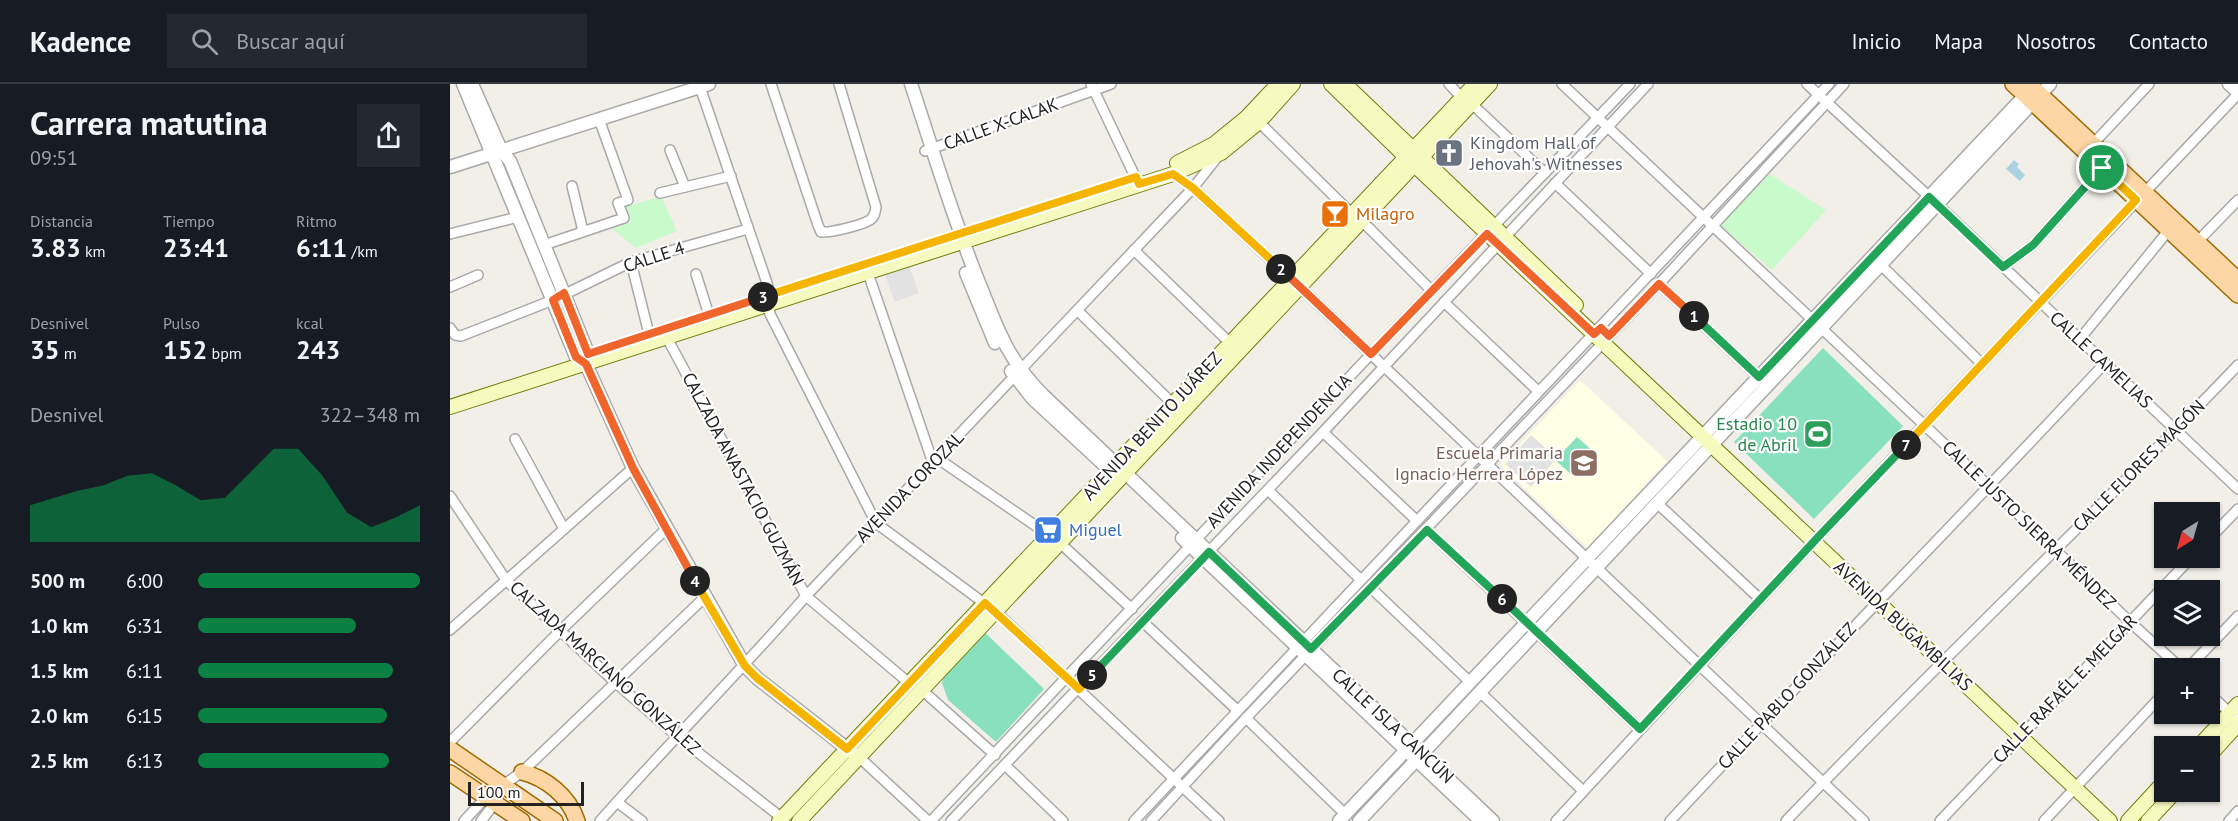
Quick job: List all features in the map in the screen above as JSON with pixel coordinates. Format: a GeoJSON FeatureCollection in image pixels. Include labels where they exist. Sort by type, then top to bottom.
{"type":"FeatureCollection","features":[{"type":"Feature","properties":{"kind":"main road"},"geometry":{"type":"LineString","coordinates":[[450,398],[584,358],[667,338],[769,300],[1138,181],[1214,144],[1246,118],[1278,84]]}},
{"type":"Feature","properties":{"kind":"main road"},"geometry":{"type":"LineString","coordinates":[[1138,181],[1173,174],[1221,153],[1259,122],[1293,84]]}},
{"type":"Feature","properties":{"kind":"main road","name":"AVENIDA BUGAMBILIAS"},"geometry":{"type":"LineString","coordinates":[[1331,84],[1413,158],[2023,733],[2078,784],[2123,821]]}},
{"type":"Feature","properties":{"kind":"main road","name":"AVENIDA BUGAMBILIAS"},"geometry":{"type":"LineString","coordinates":[[1344,84],[1413,158]]}},
{"type":"Feature","properties":{"kind":"main road","name":"AVENIDA BENITO JUÁREZ"},"geometry":{"type":"LineString","coordinates":[[1467,101],[1475,84]]}},
{"type":"Feature","properties":{"kind":"main road","name":"AVENIDA BENITO JUÁREZ"},"geometry":{"type":"LineString","coordinates":[[799,821],[909,683],[990,607],[1467,101],[1490,84]]}},
{"type":"Feature","properties":{"kind":"main road"},"geometry":{"type":"LineString","coordinates":[[2013,84],[2035,90],[2093,144],[2169,230],[2238,295]]}},
{"type":"Feature","properties":{"kind":"main road"},"geometry":{"type":"LineString","coordinates":[[2035,90],[2102,168],[2197,242],[2238,280]]}},
{"type":"Feature","properties":{"kind":"main road"},"geometry":{"type":"LineString","coordinates":[[450,407],[649,334],[709,315],[868,273],[958,240]]}},
{"type":"Feature","properties":{"kind":"main road","name":"AVENIDA BENITO JUÁREZ"},"geometry":{"type":"LineString","coordinates":[[1118,472],[1173,404],[1230,343],[1296,283]]}},
{"type":"Feature","properties":{"kind":"main road","name":"AVENIDA BENITO JUÁREZ"},"geometry":{"type":"LineString","coordinates":[[781,819],[922,690],[990,607]]}},
{"type":"Feature","properties":{"kind":"main road"},"geometry":{"type":"LineString","coordinates":[[2211,736],[2236,715]]}},
{"type":"Feature","properties":{"kind":"main road"},"geometry":{"type":"LineString","coordinates":[[2220,740],[2236,715]]}},
{"type":"Feature","properties":{"kind":"main road"},"geometry":{"type":"LineString","coordinates":[[450,749],[555,821]]}},
{"type":"Feature","properties":{"kind":"main road"},"geometry":{"type":"LineString","coordinates":[[522,772],[536,775],[548,783],[563,797],[577,821]]}},
{"type":"Feature","properties":{"kind":"main road"},"geometry":{"type":"LineString","coordinates":[[450,773],[522,821]]}},
{"type":"Feature","properties":{"kind":"main road","name":"AVENIDA BUGAMBILIAS"},"geometry":{"type":"LineString","coordinates":[[2078,784],[2110,821]]}},
{"type":"Feature","properties":{"kind":"main road"},"geometry":{"type":"LineString","coordinates":[[2128,821],[2154,793]]}},
{"type":"Feature","properties":{"kind":"main road"},"geometry":{"type":"LineString","coordinates":[[2148,821],[2166,802]]}},
{"type":"Feature","properties":{"kind":"street"},"geometry":{"type":"LineString","coordinates":[[463,84],[496,152],[510,161],[544,244],[558,296]]}},
{"type":"Feature","properties":{"kind":"street"},"geometry":{"type":"LineString","coordinates":[[472,84],[518,217],[558,296],[633,468],[745,666],[757,678],[853,753],[929,821]]}},
{"type":"Feature","properties":{"kind":"street"},"geometry":{"type":"LineString","coordinates":[[771,84],[821,232],[870,220],[875,215],[876,207],[839,84]]}},
{"type":"Feature","properties":{"kind":"street","name":"CALLE ISLA CANCÚN"},"geometry":{"type":"LineString","coordinates":[[903,84],[929,150]]}},
{"type":"Feature","properties":{"kind":"street","name":"CALLE ISLA CANCÚN"},"geometry":{"type":"LineString","coordinates":[[911,84],[929,150],[958,240],[984,318],[1003,360],[1409,747],[1481,821]]}},
{"type":"Feature","properties":{"kind":"street","name":"CALLE X-CALAK"},"geometry":{"type":"LineString","coordinates":[[929,150],[1092,88],[1111,84]]}},
{"type":"Feature","properties":{"kind":"street"},"geometry":{"type":"LineString","coordinates":[[1449,84],[1545,173]]}},
{"type":"Feature","properties":{"kind":"street","name":"CALLE JUSTO SIERRA MÉNDEZ"},"geometry":{"type":"LineString","coordinates":[[1562,84],[2130,621],[2172,658]]}},
{"type":"Feature","properties":{"kind":"street","name":"AVENIDA INDEPENDENCIA"},"geometry":{"type":"LineString","coordinates":[[951,821],[1079,689],[1444,302],[1545,173],[1630,84]]}},
{"type":"Feature","properties":{"kind":"street","name":"AVENIDA INDEPENDENCIA"},"geometry":{"type":"LineString","coordinates":[[929,821],[1067,679],[1432,291],[1555,183],[1648,84]]}},
{"type":"Feature","properties":{"kind":"street","name":"CALLE CAMELIAS"},"geometry":{"type":"LineString","coordinates":[[1807,84],[2238,489]]}},
{"type":"Feature","properties":{"kind":"street"},"geometry":{"type":"LineString","coordinates":[[1134,821],[1237,710],[1371,588],[1427,530],[1488,465],[1651,274],[1829,84]]}},
{"type":"Feature","properties":{"kind":"street"},"geometry":{"type":"LineString","coordinates":[[1151,821],[1246,718],[1360,579],[1538,391],[1659,284],[1844,84]]}},
{"type":"Feature","properties":{"kind":"street"},"geometry":{"type":"LineString","coordinates":[[2093,144],[2149,84]]}},
{"type":"Feature","properties":{"kind":"street"},"geometry":{"type":"LineString","coordinates":[[1556,821],[1817,538],[2238,93],[2229,84]]}},
{"type":"Feature","properties":{"kind":"street"},"geometry":{"type":"LineString","coordinates":[[450,167],[697,86],[748,229],[769,300],[770,314],[876,523],[990,607],[1219,821]]}},
{"type":"Feature","properties":{"kind":"street"},"geometry":{"type":"LineString","coordinates":[[1092,88],[1138,181]]}},
{"type":"Feature","properties":{"kind":"street"},"geometry":{"type":"LineString","coordinates":[[1359,821],[1536,632],[1593,562],[2035,90]]}},
{"type":"Feature","properties":{"kind":"street"},"geometry":{"type":"LineString","coordinates":[[544,244],[624,218],[618,203],[628,200],[599,119]]}},
{"type":"Feature","properties":{"kind":"street"},"geometry":{"type":"LineString","coordinates":[[1259,122],[1432,291]]}},
{"type":"Feature","properties":{"kind":"street"},"geometry":{"type":"LineString","coordinates":[[670,150],[685,187]]}},
{"type":"Feature","properties":{"kind":"street","name":"AVENIDA COROZAL"},"geometry":{"type":"LineString","coordinates":[[600,821],[677,736],[745,666],[806,596],[1193,188],[1221,153]]}},
{"type":"Feature","properties":{"kind":"street"},"geometry":{"type":"LineString","coordinates":[[2003,267],[2033,245],[2102,168]]}},
{"type":"Feature","properties":{"kind":"street"},"geometry":{"type":"LineString","coordinates":[[1173,174],[1193,188],[1296,283],[1864,821]]}},
{"type":"Feature","properties":{"kind":"street"},"geometry":{"type":"LineString","coordinates":[[660,193],[731,176]]}},
{"type":"Feature","properties":{"kind":"street"},"geometry":{"type":"LineString","coordinates":[[1555,183],[1651,274]]}},
{"type":"Feature","properties":{"kind":"street"},"geometry":{"type":"LineString","coordinates":[[572,186],[583,231]]}},
{"type":"Feature","properties":{"kind":"street"},"geometry":{"type":"LineString","coordinates":[[2197,242],[2238,200]]}},
{"type":"Feature","properties":{"kind":"street"},"geometry":{"type":"LineString","coordinates":[[1246,718],[1342,818],[1527,623],[1657,503],[1759,377],[1881,265],[1933,201]]}},
{"type":"Feature","properties":{"kind":"street"},"geometry":{"type":"LineString","coordinates":[[450,234],[518,217]]}},
{"type":"Feature","properties":{"kind":"street","name":"CALLE 4"},"geometry":{"type":"LineString","coordinates":[[450,328],[455,335],[461,336],[558,296],[631,262],[748,229]]}},
{"type":"Feature","properties":{"kind":"street"},"geometry":{"type":"LineString","coordinates":[[2079,340],[2169,230]]}},
{"type":"Feature","properties":{"kind":"street"},"geometry":{"type":"LineString","coordinates":[[1134,250],[1230,343]]}},
{"type":"Feature","properties":{"kind":"street"},"geometry":{"type":"LineString","coordinates":[[631,262],[649,334]]}},
{"type":"Feature","properties":{"kind":"street"},"geometry":{"type":"LineString","coordinates":[[1881,265],[1982,363]]}},
{"type":"Feature","properties":{"kind":"street"},"geometry":{"type":"LineString","coordinates":[[868,273],[935,460],[1055,539],[1132,609]]}},
{"type":"Feature","properties":{"kind":"street"},"geometry":{"type":"LineString","coordinates":[[696,274],[709,315]]}},
{"type":"Feature","properties":{"kind":"street"},"geometry":{"type":"LineString","coordinates":[[450,287],[478,275]]}},
{"type":"Feature","properties":{"kind":"street"},"geometry":{"type":"LineString","coordinates":[[1659,284],[1759,377]]}},
{"type":"Feature","properties":{"kind":"street"},"geometry":{"type":"LineString","coordinates":[[1444,302],[1538,391]]}},
{"type":"Feature","properties":{"kind":"street"},"geometry":{"type":"LineString","coordinates":[[1078,311],[1173,404]]}},
{"type":"Feature","properties":{"kind":"street","name":"CALZADA ANASTACIO GUZMÁN"},"geometry":{"type":"LineString","coordinates":[[667,338],[806,596],[909,683]]}},
{"type":"Feature","properties":{"kind":"street","name":"CALLE PABLO GONZÁLEZ"},"geometry":{"type":"LineString","coordinates":[[1670,821],[1880,598],[1990,487],[2104,364]]}},
{"type":"Feature","properties":{"kind":"street","name":"CALLE FLORES MAGÓN"},"geometry":{"type":"LineString","coordinates":[[1786,821],[1944,658],[2056,549],[2238,365]]}},
{"type":"Feature","properties":{"kind":"street"},"geometry":{"type":"LineString","coordinates":[[1323,432],[1416,520]]}},
{"type":"Feature","properties":{"kind":"street"},"geometry":{"type":"LineString","coordinates":[[515,439],[564,529]]}},
{"type":"Feature","properties":{"kind":"street"},"geometry":{"type":"LineString","coordinates":[[450,630],[633,468]]}},
{"type":"Feature","properties":{"kind":"street"},"geometry":{"type":"LineString","coordinates":[[1268,490],[1360,579]]}},
{"type":"Feature","properties":{"kind":"street","name":"CALZADA MARCIANO GONZÁLEZ"},"geometry":{"type":"LineString","coordinates":[[450,496],[506,580],[615,682],[677,736],[781,819]]}},
{"type":"Feature","properties":{"kind":"street"},"geometry":{"type":"LineString","coordinates":[[1657,503],[1760,599]]}},
{"type":"Feature","properties":{"kind":"street"},"geometry":{"type":"LineString","coordinates":[[2220,528],[2238,509]]}},
{"type":"Feature","properties":{"kind":"street"},"geometry":{"type":"LineString","coordinates":[[450,742],[666,529]]}},
{"type":"Feature","properties":{"kind":"street"},"geometry":{"type":"LineString","coordinates":[[1427,530],[1640,729]]}},
{"type":"Feature","properties":{"kind":"street","name":"CALLE RAFAÉL E. MELGAR"},"geometry":{"type":"LineString","coordinates":[[1940,821],[2181,568]]}},
{"type":"Feature","properties":{"kind":"street"},"geometry":{"type":"LineString","coordinates":[[1371,588],[1470,682]]}},
{"type":"Feature","properties":{"kind":"street"},"geometry":{"type":"LineString","coordinates":[[464,821],[522,772],[705,597]]}},
{"type":"Feature","properties":{"kind":"street"},"geometry":{"type":"LineString","coordinates":[[2196,658],[2238,616]]}},
{"type":"Feature","properties":{"kind":"street"},"geometry":{"type":"LineString","coordinates":[[1142,621],[1237,710]]}},
{"type":"Feature","properties":{"kind":"street"},"geometry":{"type":"LineString","coordinates":[[922,690],[995,754]]}},
{"type":"Feature","properties":{"kind":"street"},"geometry":{"type":"LineString","coordinates":[[1480,692],[1583,791]]}},
{"type":"Feature","properties":{"kind":"street"},"geometry":{"type":"LineString","coordinates":[[2220,702],[2236,715]]}},
{"type":"Feature","properties":{"kind":"street"},"geometry":{"type":"LineString","coordinates":[[2044,821],[2154,704]]}},
{"type":"Feature","properties":{"kind":"street","name":"CALLE ISLA CANCÚN"},"geometry":{"type":"LineString","coordinates":[[1419,757],[1493,821]]}},
{"type":"Feature","properties":{"kind":"street"},"geometry":{"type":"LineString","coordinates":[[1005,765],[1063,821]]}},
{"type":"Feature","properties":{"kind":"street"},"geometry":{"type":"LineString","coordinates":[[481,821],[491,800]]}},
{"type":"Feature","properties":{"kind":"street"},"geometry":{"type":"LineString","coordinates":[[617,802],[642,821]]}},
{"type":"Feature","properties":{"kind":"street"},"geometry":{"type":"LineString","coordinates":[[2229,821],[2238,811]]}},
{"type":"Feature","properties":{"kind":"shaded area"},"geometry":{"type":"Polygon","coordinates":[[[909,266],[919,293],[895,302],[885,275],[909,266]]]}},
{"type":"Feature","properties":{"kind":"shaded area","name":"Escuela Primaria Ignacio Herrera López"},"geometry":{"type":"Polygon","coordinates":[[[1580,380],[1667,461],[1588,548],[1500,465],[1580,380]]]}},
{"type":"Feature","properties":{"kind":"shaded area"},"geometry":{"type":"Polygon","coordinates":[[[1531,435],[1557,458],[1531,487],[1505,464],[1531,435]]]}},
{"type":"Feature","properties":{"kind":"green space"},"geometry":{"type":"Polygon","coordinates":[[[1770,174],[1826,210],[1772,270],[1721,226],[1770,174]]]}},
{"type":"Feature","properties":{"kind":"green space"},"geometry":{"type":"Polygon","coordinates":[[[661,196],[677,231],[636,248],[612,229],[631,222],[625,207],[661,196]]]}},
{"type":"Feature","properties":{"kind":"green space","name":"Estadio 10 de Abril"},"geometry":{"type":"Polygon","coordinates":[[[1823,348],[1903,426],[1814,519],[1734,442],[1823,348]]]}},
{"type":"Feature","properties":{"kind":"green space"},"geometry":{"type":"Polygon","coordinates":[[[1577,437],[1594,452],[1572,475],[1555,460],[1577,437]]]}},
{"type":"Feature","properties":{"kind":"green space"},"geometry":{"type":"Polygon","coordinates":[[[979,627],[1044,689],[996,742],[948,700],[942,683],[945,664],[979,627]]]}},
{"type":"Feature","properties":{"kind":"water"},"geometry":{"type":"Polygon","coordinates":[[[2014,160],[2025,175],[2020,181],[2006,169],[2014,160]]]}},
{"type":"Feature","properties":{"kind":"place","name":"Kingdom Hall of Jehovah's Witnesses"},"geometry":{"type":"Point","coordinates":[1449,153]}},
{"type":"Feature","properties":{"kind":"place","name":"Milagro"},"geometry":{"type":"Point","coordinates":[1335,214]}},
{"type":"Feature","properties":{"kind":"place","name":"Estadio 10 de Abril"},"geometry":{"type":"Point","coordinates":[1818,434]}},
{"type":"Feature","properties":{"kind":"place","name":"Escuela Primaria Ignacio Herrera López"},"geometry":{"type":"Point","coordinates":[1584,463]}},
{"type":"Feature","properties":{"kind":"place","name":"Miguel"},"geometry":{"type":"Point","coordinates":[1048,530]}},
{"type":"Feature","properties":{"kind":"route"},"geometry":{"type":"LineString","coordinates":[[2102,168],[2136,200],[1640,729],[1427,530],[1311,649],[1209,552],[1079,689],[985,603],[847,749],[745,666],[633,468],[586,364],[576,357],[553,300],[564,293],[588,354],[1136,177],[1139,184],[1173,174],[1193,188],[1371,354],[1487,234],[1594,334],[1601,328],[1609,336],[1659,284],[1759,377],[1929,197],[2003,267],[2033,245],[2102,168]]}}]}
